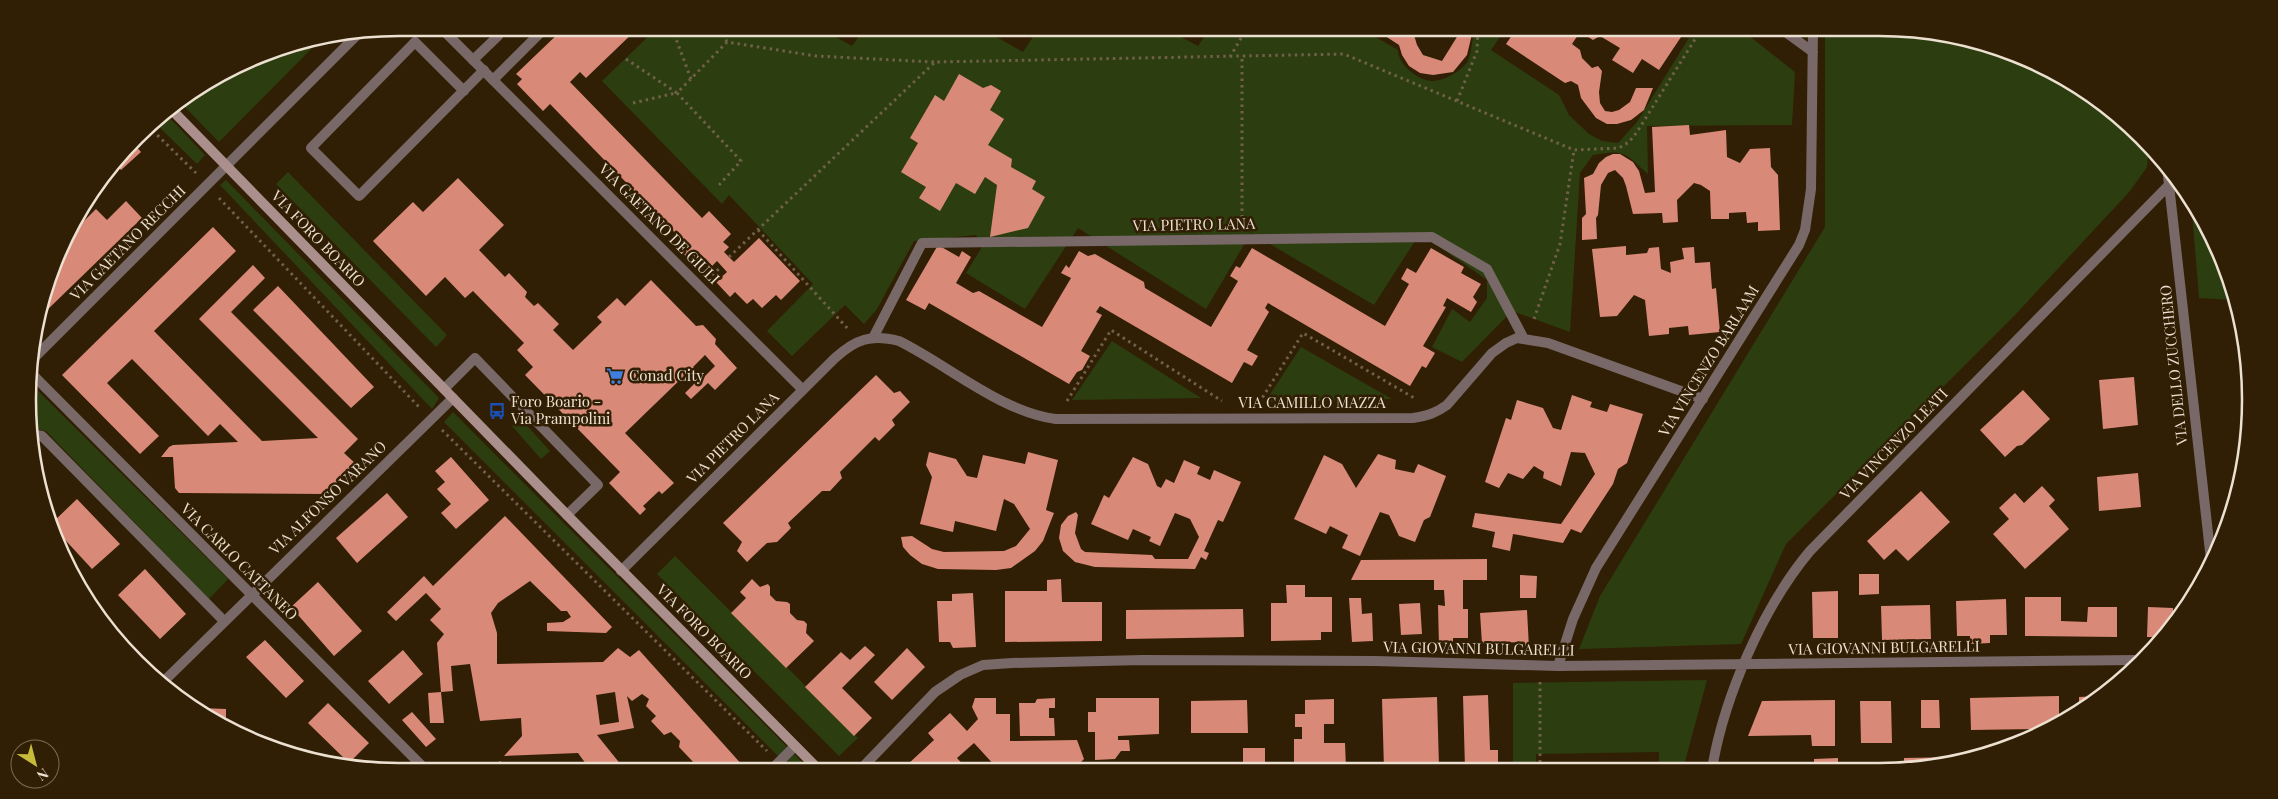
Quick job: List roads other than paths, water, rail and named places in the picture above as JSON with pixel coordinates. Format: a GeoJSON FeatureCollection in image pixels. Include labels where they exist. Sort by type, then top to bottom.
{"type":"FeatureCollection","features":[{"type":"Feature","properties":{"kind":"street","name":"VIA GAETANO DE GIULI"},"geometry":{"type":"LineString","coordinates":[[449,36],[803,390]]}},
{"type":"Feature","properties":{"kind":"street"},"geometry":{"type":"LineString","coordinates":[[473,60],[498,36]]}},
{"type":"Feature","properties":{"kind":"street"},"geometry":{"type":"LineString","coordinates":[[493,80],[537,36]]}},
{"type":"Feature","properties":{"kind":"street"},"geometry":{"type":"LineString","coordinates":[[1791,36],[1813,52]]}},
{"type":"Feature","properties":{"kind":"street","name":"VIA VINCENZO BARLAAM"},"geometry":{"type":"LineString","coordinates":[[1558,666],[1573,619],[1596,568],[1799,245],[1805,230],[1811,189],[1813,36]]}},
{"type":"Feature","properties":{"kind":"street"},"geometry":{"type":"LineString","coordinates":[[226,167],[353,39]]}},
{"type":"Feature","properties":{"kind":"street"},"geometry":{"type":"LineString","coordinates":[[464,91],[415,42],[311,148],[360,196],[464,91],[484,70]]}},
{"type":"Feature","properties":{"kind":"street","name":"VIA FORO BOARIO"},"geometry":{"type":"LineString","coordinates":[[175,113],[566,515],[812,763]]}},
{"type":"Feature","properties":{"kind":"street","name":"VIA GAETANO RECCHI"},"geometry":{"type":"LineString","coordinates":[[39,353],[226,167]]}},
{"type":"Feature","properties":{"kind":"street","name":"VIA DELLO ZUCCHERO"},"geometry":{"type":"LineString","coordinates":[[2168,180],[2210,548]]}},
{"type":"Feature","properties":{"kind":"street","name":"VIA VINCENZO LEATI"},"geometry":{"type":"LineString","coordinates":[[1714,763],[1722,729],[1744,665],[1777,595],[1793,571],[1810,551],[2169,185]]}},
{"type":"Feature","properties":{"kind":"street","name":"VIA PIETRO LANA"},"geometry":{"type":"LineString","coordinates":[[873,338],[922,243],[1432,237],[1486,269],[1526,339]]}},
{"type":"Feature","properties":{"kind":"street","name":"VIA PIETRO LANA"},"geometry":{"type":"LineString","coordinates":[[621,571],[841,352],[859,340],[885,337],[899,341]]}},
{"type":"Feature","properties":{"kind":"street"},"geometry":{"type":"LineString","coordinates":[[1526,339],[1548,343],[1702,399]]}},
{"type":"Feature","properties":{"kind":"street","name":"VIA CAMILLO MAZZA"},"geometry":{"type":"LineString","coordinates":[[899,341],[1015,408],[1043,417],[1056,419],[1249,419],[1413,418],[1438,412],[1447,405],[1492,353],[1506,343],[1526,339]]}},
{"type":"Feature","properties":{"kind":"street"},"geometry":{"type":"LineString","coordinates":[[444,389],[475,358],[598,485],[566,515]]}},
{"type":"Feature","properties":{"kind":"street","name":"VIA CARLO CATTANEO"},"geometry":{"type":"LineString","coordinates":[[37,379],[418,763]]}},
{"type":"Feature","properties":{"kind":"street","name":"VIA ALFONSO VARANO"},"geometry":{"type":"LineString","coordinates":[[167,678],[452,398]]}},
{"type":"Feature","properties":{"kind":"street"},"geometry":{"type":"LineString","coordinates":[[38,435],[42,436],[224,620]]}},
{"type":"Feature","properties":{"kind":"street","name":"VIA GIOVANNI BULGARELLI"},"geometry":{"type":"LineString","coordinates":[[866,763],[935,692],[960,675],[983,665],[1012,662],[1152,660],[1375,661],[1558,666],[2131,660]]}},
{"type":"Feature","properties":{"kind":"street"},"geometry":{"type":"LineString","coordinates":[[778,763],[796,746]]}},
{"type":"Feature","properties":{"kind":"place","name":"Conad City"},"geometry":{"type":"Point","coordinates":[615,376]}},
{"type":"Feature","properties":{"kind":"place","name":"Foro Boario - Via Prampolini"},"geometry":{"type":"Point","coordinates":[497,411]}}]}
